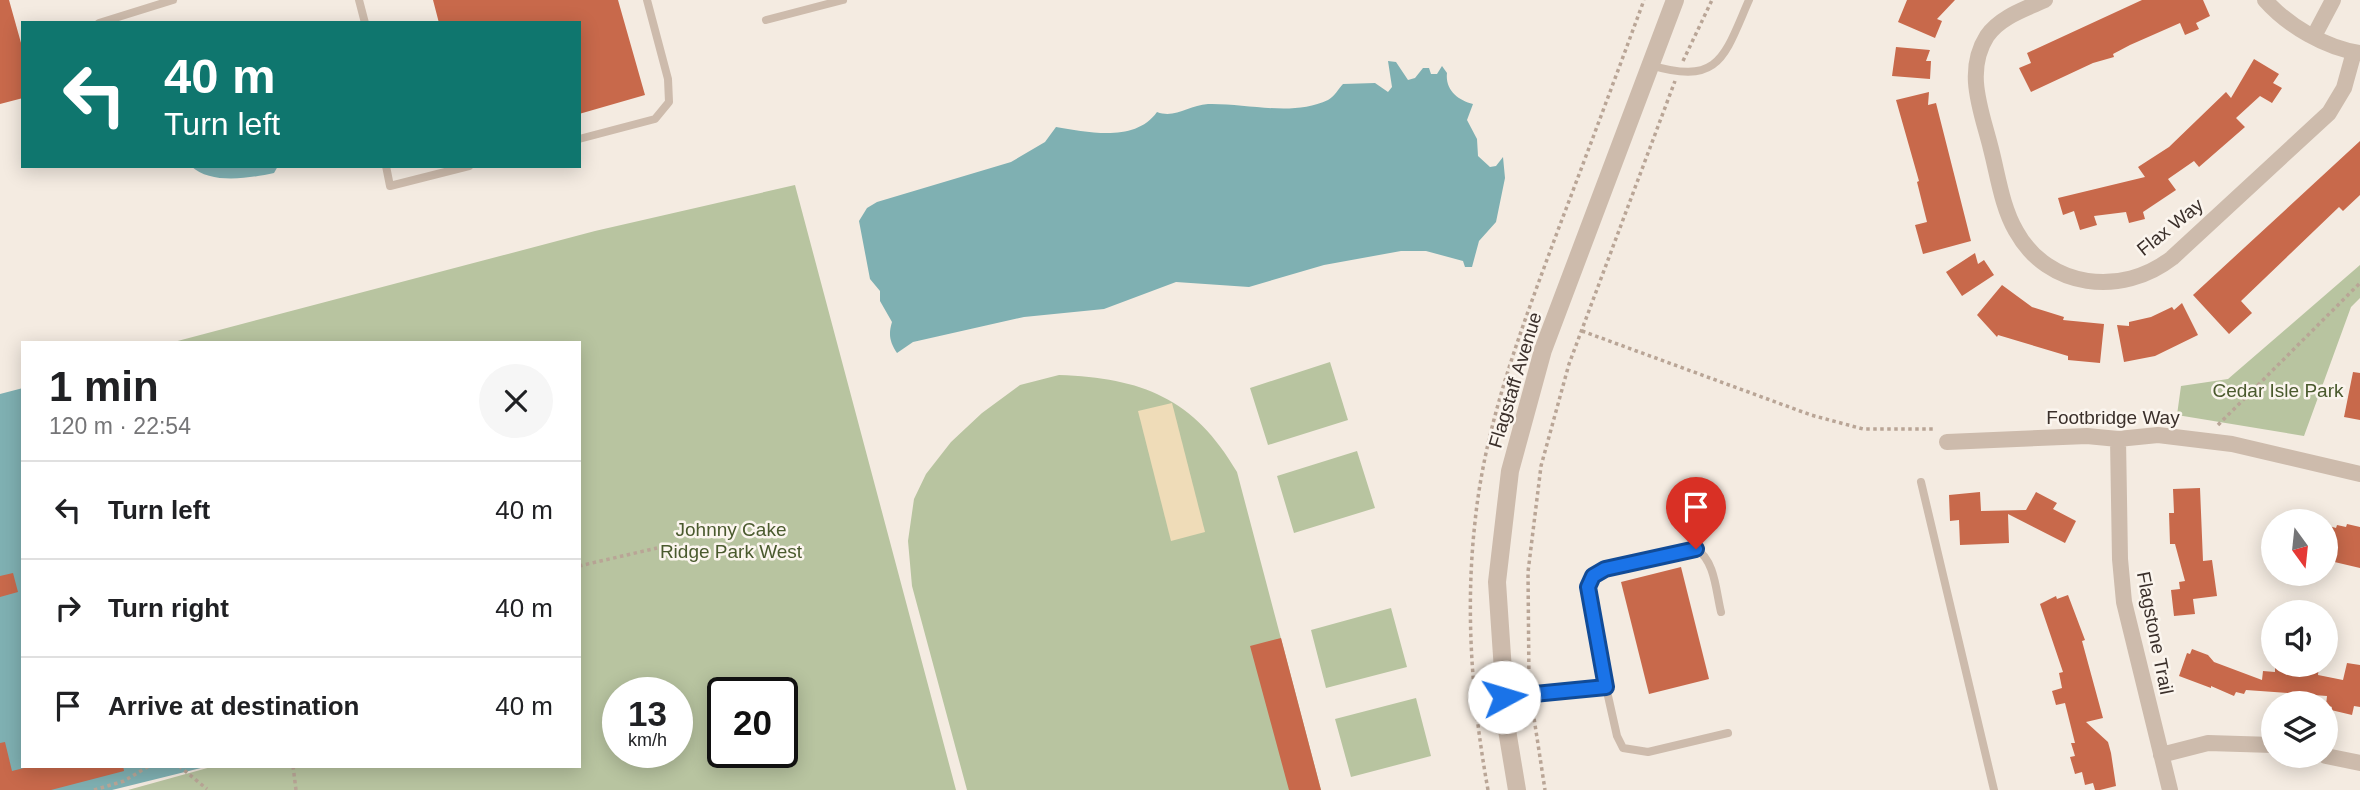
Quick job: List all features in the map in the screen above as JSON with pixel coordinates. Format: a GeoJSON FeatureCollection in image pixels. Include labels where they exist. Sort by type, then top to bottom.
{"type":"FeatureCollection","features":[{"type":"Feature","properties":{"kind":"street","name":"Flagstaff Avenue"},"geometry":{"type":"LineString","coordinates":[[1517,790],[1504,697],[1497,582],[1510,471],[1543,350],[1675,0]]}},
{"type":"Feature","properties":{"kind":"street","name":"Flax Way"},"geometry":{"type":"LineString","coordinates":[[2045,0],[1995,26],[1977,59],[1975,81],[2007,208],[2017,232],[2032,253],[2052,268],[2064,276],[2088,282],[2128,280],[2151,272],[2172,258],[2329,113],[2344,88],[2357,53]]}},
{"type":"Feature","properties":{"kind":"street"},"geometry":{"type":"LineString","coordinates":[[2265,0],[2290,22],[2314,36],[2357,53]]}},
{"type":"Feature","properties":{"kind":"street"},"geometry":{"type":"LineString","coordinates":[[2314,36],[2333,0]]}},
{"type":"Feature","properties":{"kind":"street","name":"Footbridge Way"},"geometry":{"type":"LineString","coordinates":[[1943,435],[2087,436],[2118,439],[2158,435],[2232,444],[2360,474]]}},
{"type":"Feature","properties":{"kind":"street","name":"Flagstone Trail"},"geometry":{"type":"LineString","coordinates":[[2118,439],[2123,602],[2170,790]]}},
{"type":"Feature","properties":{"kind":"street"},"geometry":{"type":"LineString","coordinates":[[2161,755],[2208,743],[2261,745]]}},
{"type":"Feature","properties":{"kind":"street"},"geometry":{"type":"LineString","coordinates":[[2338,758],[2360,763]]}},
{"type":"Feature","properties":{"kind":"lane"},"geometry":{"type":"LineString","coordinates":[[105,21],[173,0]]}},
{"type":"Feature","properties":{"kind":"lane"},"geometry":{"type":"LineString","coordinates":[[359,0],[364,21]]}},
{"type":"Feature","properties":{"kind":"lane"},"geometry":{"type":"LineString","coordinates":[[581,138],[654,119],[669,102],[668,79],[646,0]]}},
{"type":"Feature","properties":{"kind":"lane"},"geometry":{"type":"LineString","coordinates":[[766,20],[843,0]]}},
{"type":"Feature","properties":{"kind":"lane"},"geometry":{"type":"LineString","coordinates":[[1650,65],[1678,74],[1698,72],[1719,62],[1749,0]]}},
{"type":"Feature","properties":{"kind":"lane"},"geometry":{"type":"LineString","coordinates":[[386,168],[390,186],[461,168]]}},
{"type":"Feature","properties":{"kind":"lane"},"geometry":{"type":"LineString","coordinates":[[1921,482],[1994,790]]}},
{"type":"Feature","properties":{"kind":"lane"},"geometry":{"type":"LineString","coordinates":[[1721,612],[1705,554],[1696,549],[1605,569],[1593,576],[1588,587],[1616,737],[1623,748],[1648,752],[1728,733]]}},
{"type":"Feature","properties":{"kind":"lane"},"geometry":{"type":"LineString","coordinates":[[1504,697],[1606,687]]}},
{"type":"Feature","properties":{"kind":"path"},"geometry":{"type":"LineString","coordinates":[[1545,790],[1527,673],[1528,572],[1539,479],[1554,416],[1582,331],[1678,74],[1712,0]]}},
{"type":"Feature","properties":{"kind":"path"},"geometry":{"type":"LineString","coordinates":[[2214,429],[2360,283]]}},
{"type":"Feature","properties":{"kind":"path"},"geometry":{"type":"LineString","coordinates":[[1582,331],[1837,422],[1863,429],[1943,435]]}},
{"type":"Feature","properties":{"kind":"path"},"geometry":{"type":"LineString","coordinates":[[581,566],[657,548]]}},
{"type":"Feature","properties":{"kind":"path"},"geometry":{"type":"LineString","coordinates":[[94,790],[124,781],[146,768]]}},
{"type":"Feature","properties":{"kind":"path"},"geometry":{"type":"LineString","coordinates":[[181,768],[207,789]]}},
{"type":"Feature","properties":{"kind":"path"},"geometry":{"type":"LineString","coordinates":[[293,768],[296,790]]}},
{"type":"Feature","properties":{"kind":"green space","name":"Johnny Cake Ridge Park West"},"geometry":{"type":"Polygon","coordinates":[[[795,185],[956,790],[128,790],[207,768],[581,768],[581,341],[178,341],[595,231],[795,185]]]}},
{"type":"Feature","properties":{"kind":"green space","name":"Cedar Isle Park"},"geometry":{"type":"Polygon","coordinates":[[[2360,265],[2360,298],[2351,307],[2304,436],[2177,415],[2181,386],[2228,379],[2360,265]]]}},
{"type":"Feature","properties":{"kind":"green space"},"geometry":{"type":"Polygon","coordinates":[[[1330,362],[1348,420],[1268,445],[1250,388],[1330,362]]]}},
{"type":"Feature","properties":{"kind":"green space"},"geometry":{"type":"Polygon","coordinates":[[[1059,375],[1116,381],[1163,397],[1203,426],[1237,472],[1321,790],[967,790],[912,586],[908,541],[914,499],[926,474],[951,442],[982,413],[1020,385],[1059,375]]]}},
{"type":"Feature","properties":{"kind":"green space"},"geometry":{"type":"Polygon","coordinates":[[[1357,451],[1375,508],[1294,533],[1277,476],[1357,451]]]}},
{"type":"Feature","properties":{"kind":"green space"},"geometry":{"type":"Polygon","coordinates":[[[1391,608],[1407,667],[1326,688],[1311,630],[1391,608]]]}},
{"type":"Feature","properties":{"kind":"green space"},"geometry":{"type":"Polygon","coordinates":[[[1416,698],[1431,756],[1351,777],[1335,719],[1416,698]]]}},
{"type":"Feature","properties":{"kind":"sand"},"geometry":{"type":"Polygon","coordinates":[[[1172,403],[1205,532],[1171,541],[1138,411],[1172,403]]]}},
{"type":"Feature","properties":{"kind":"water"},"geometry":{"type":"Polygon","coordinates":[[[1388,61],[1396,62],[1408,80],[1415,78],[1423,68],[1429,68],[1431,74],[1437,74],[1442,66],[1447,73],[1450,89],[1462,100],[1473,104],[1467,120],[1477,139],[1478,156],[1490,167],[1496,166],[1503,157],[1505,178],[1496,222],[1479,241],[1472,267],[1465,267],[1463,261],[1426,251],[1401,251],[1324,265],[1249,287],[1176,282],[1104,309],[1024,317],[913,342],[897,353],[891,342],[892,322],[880,301],[880,291],[870,279],[859,221],[867,208],[877,202],[1011,162],[1045,142],[1056,127],[1096,133],[1124,132],[1148,122],[1157,112],[1170,114],[1208,104],[1300,108],[1328,100],[1343,84],[1375,83],[1388,92],[1392,87],[1388,61]]]}},
{"type":"Feature","properties":{"kind":"water"},"geometry":{"type":"Polygon","coordinates":[[[194,168],[277,168],[274,173],[254,177],[220,178],[194,168]]]}},
{"type":"Feature","properties":{"kind":"water"},"geometry":{"type":"Polygon","coordinates":[[[21,389],[21,768],[201,768],[112,790],[0,790],[0,394],[21,389]]]}},
{"type":"Feature","properties":{"kind":"building"},"geometry":{"type":"Polygon","coordinates":[[[0,0],[9,0],[21,43],[21,99],[0,104],[0,0]]]}},
{"type":"Feature","properties":{"kind":"building"},"geometry":{"type":"Polygon","coordinates":[[[433,0],[618,0],[645,95],[581,113],[581,21],[438,21],[433,0]]]}},
{"type":"Feature","properties":{"kind":"building"},"geometry":{"type":"Polygon","coordinates":[[[1907,0],[1955,0],[1937,19],[1942,21],[1935,38],[1898,22],[1907,0]]]}},
{"type":"Feature","properties":{"kind":"building"},"geometry":{"type":"Polygon","coordinates":[[[2142,0],[2203,0],[2210,16],[2196,23],[2199,29],[2185,35],[2180,23],[2130,45],[2113,54],[2114,57],[2093,63],[2031,92],[2019,68],[2031,63],[2027,53],[2142,0]]]}},
{"type":"Feature","properties":{"kind":"building"},"geometry":{"type":"Polygon","coordinates":[[[1896,47],[1930,50],[1926,61],[1931,61],[1930,79],[1892,76],[1896,47]]]}},
{"type":"Feature","properties":{"kind":"building"},"geometry":{"type":"Polygon","coordinates":[[[2254,59],[2279,74],[2273,83],[2282,88],[2272,103],[2260,96],[2236,118],[2245,127],[2199,167],[2194,161],[2168,179],[2176,190],[2143,212],[2145,219],[2129,223],[2126,212],[2094,216],[2097,225],[2080,230],[2074,211],[2063,215],[2058,198],[2145,177],[2138,167],[2169,147],[2226,92],[2231,98],[2254,59]]]}},
{"type":"Feature","properties":{"kind":"building"},"geometry":{"type":"Polygon","coordinates":[[[1929,92],[1928,105],[1936,103],[1971,241],[1923,254],[1915,225],[1927,222],[1917,182],[1919,181],[1896,100],[1929,92]]]}},
{"type":"Feature","properties":{"kind":"building"},"geometry":{"type":"Polygon","coordinates":[[[2360,141],[2360,195],[2343,211],[2339,207],[2241,301],[2252,313],[2229,334],[2193,295],[2360,141]]]}},
{"type":"Feature","properties":{"kind":"building"},"geometry":{"type":"Polygon","coordinates":[[[1975,253],[1978,264],[1984,260],[1994,275],[1962,296],[1946,272],[1975,253]]]}},
{"type":"Feature","properties":{"kind":"building"},"geometry":{"type":"Polygon","coordinates":[[[2002,285],[2032,307],[2064,317],[2063,320],[2104,324],[2100,363],[2068,360],[2068,356],[1998,335],[1997,337],[1977,315],[2002,285]]]}},
{"type":"Feature","properties":{"kind":"building"},"geometry":{"type":"Polygon","coordinates":[[[2182,303],[2198,335],[2155,356],[2124,362],[2117,325],[2129,326],[2129,322],[2151,317],[2172,307],[2174,310],[2182,303]]]}},
{"type":"Feature","properties":{"kind":"building"},"geometry":{"type":"Polygon","coordinates":[[[2353,372],[2360,373],[2360,420],[2344,417],[2353,372]]]}},
{"type":"Feature","properties":{"kind":"building"},"geometry":{"type":"Polygon","coordinates":[[[2200,488],[2203,561],[2212,560],[2217,596],[2193,599],[2195,614],[2174,616],[2171,590],[2180,589],[2179,582],[2185,581],[2175,544],[2170,544],[2169,513],[2174,513],[2173,489],[2200,488]]]}},
{"type":"Feature","properties":{"kind":"building"},"geometry":{"type":"Polygon","coordinates":[[[1980,492],[1981,511],[2026,510],[2036,492],[2057,503],[2053,509],[2076,521],[2065,543],[2008,514],[2009,543],[1960,545],[1959,520],[1950,521],[1949,495],[1980,492]]]}},
{"type":"Feature","properties":{"kind":"building"},"geometry":{"type":"Polygon","coordinates":[[[2347,524],[2360,527],[2360,568],[2338,563],[2338,525],[2346,527],[2347,524]]]}},
{"type":"Feature","properties":{"kind":"building"},"geometry":{"type":"Polygon","coordinates":[[[1681,567],[1709,679],[1649,694],[1621,582],[1681,567]]]}},
{"type":"Feature","properties":{"kind":"building"},"geometry":{"type":"Polygon","coordinates":[[[13,573],[18,592],[0,597],[0,576],[13,573]]]}},
{"type":"Feature","properties":{"kind":"building"},"geometry":{"type":"Polygon","coordinates":[[[2068,595],[2085,640],[2082,641],[2103,718],[2086,722],[2108,742],[2111,753],[2116,786],[2100,790],[2095,790],[2093,783],[2085,785],[2082,772],[2075,774],[2070,757],[2075,756],[2071,743],[2075,743],[2065,703],[2056,705],[2052,691],[2062,688],[2059,673],[2063,672],[2040,604],[2056,596],[2057,599],[2068,595]]]}},
{"type":"Feature","properties":{"kind":"building"},"geometry":{"type":"Polygon","coordinates":[[[1281,638],[1321,790],[1289,790],[1250,646],[1281,638]]]}},
{"type":"Feature","properties":{"kind":"building"},"geometry":{"type":"Polygon","coordinates":[[[2192,649],[2208,655],[2214,662],[2262,680],[2262,677],[2328,677],[2343,680],[2347,663],[2360,665],[2360,707],[2354,706],[2352,715],[2338,712],[2338,691],[2246,690],[2244,694],[2236,692],[2234,696],[2179,676],[2187,653],[2190,654],[2192,649]]]}},
{"type":"Feature","properties":{"kind":"building"},"geometry":{"type":"Polygon","coordinates":[[[5,742],[12,771],[24,768],[123,768],[124,771],[51,790],[0,790],[0,743],[5,742]]]}},
{"type":"Feature","properties":{"kind":"route"},"geometry":{"type":"LineString","coordinates":[[1504,697],[1606,687],[1588,587],[1593,576],[1605,569],[1696,549]]}}]}
